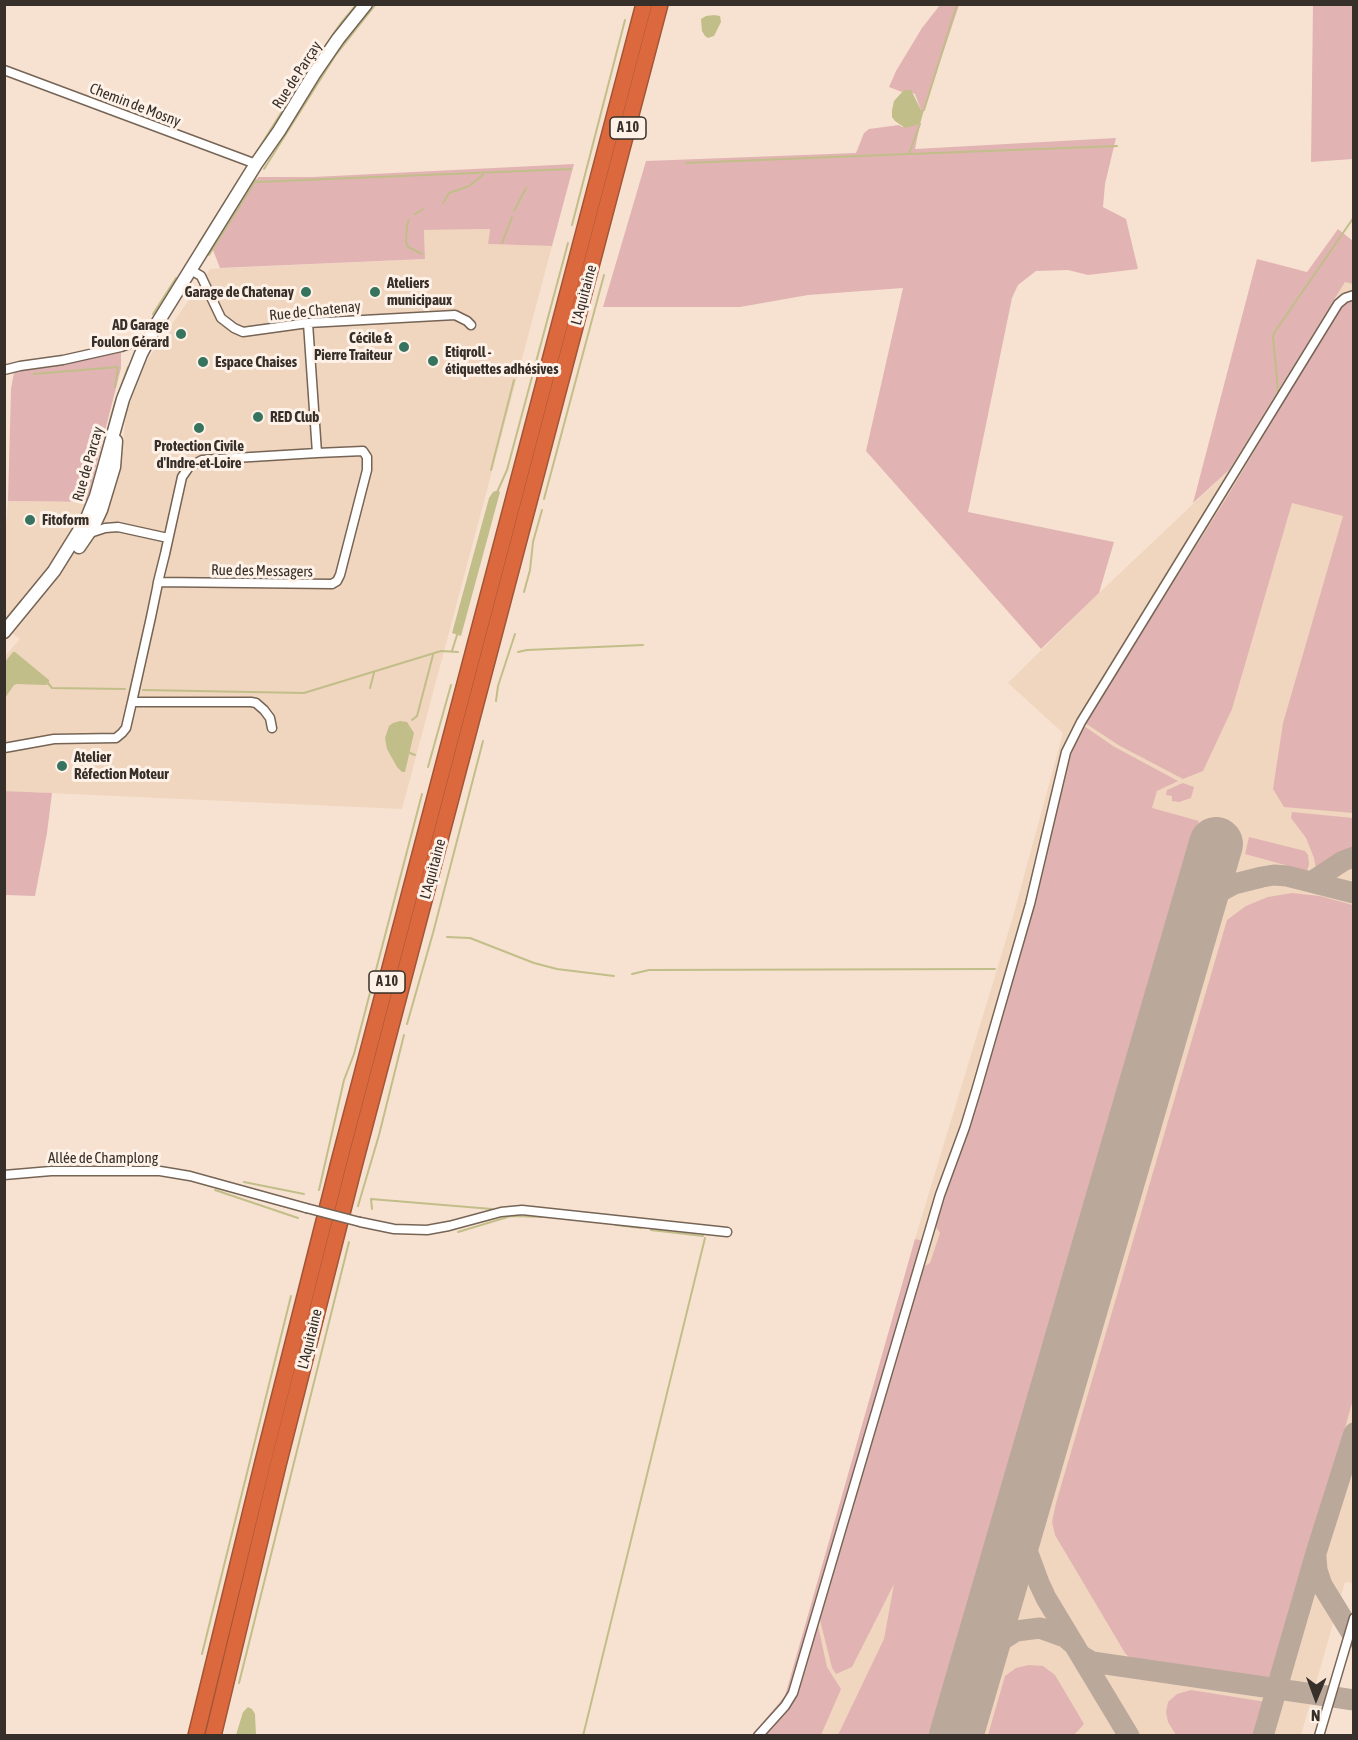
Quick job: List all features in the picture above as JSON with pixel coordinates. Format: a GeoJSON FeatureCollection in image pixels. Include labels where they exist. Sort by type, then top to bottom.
{"type":"FeatureCollection","features":[{"type":"Feature","properties":{"kind":"highway","name":"L'Aquitaine"},"geometry":{"type":"LineString","coordinates":[[196,1736],[260,1472],[334,1184],[644,4]]}},
{"type":"Feature","properties":{"kind":"highway","name":"L'Aquitaine"},"geometry":{"type":"LineString","coordinates":[[213,1736],[354,1166],[660,4]]}},
{"type":"Feature","properties":{"kind":"street","name":"Rue de Parçay"},"geometry":{"type":"LineString","coordinates":[[117,419],[132,376],[149,338],[256,164],[332,47],[366,4]]}},
{"type":"Feature","properties":{"kind":"street","name":"Chemin de Mosny"},"geometry":{"type":"LineString","coordinates":[[4,70],[256,164]]}},
{"type":"Feature","properties":{"kind":"street","name":"Rue de Chatenay"},"geometry":{"type":"LineString","coordinates":[[191,270],[201,276],[221,318],[234,328],[248,332],[309,323],[455,315],[471,325]]}},
{"type":"Feature","properties":{"kind":"street"},"geometry":{"type":"LineString","coordinates":[[758,1736],[785,1706],[792,1693],[940,1195],[980,1076],[1032,894],[1066,752],[1081,722],[1338,304],[1353,295]]}},
{"type":"Feature","properties":{"kind":"street"},"geometry":{"type":"LineString","coordinates":[[4,748],[54,739],[116,738],[122,734],[126,728],[182,477],[192,464],[202,460],[317,453],[309,323]]}},
{"type":"Feature","properties":{"kind":"street"},"geometry":{"type":"LineString","coordinates":[[4,370],[122,348],[129,344]]}},
{"type":"Feature","properties":{"kind":"street","name":"Rue de Parcay"},"geometry":{"type":"LineString","coordinates":[[95,522],[96,496],[117,419]]}},
{"type":"Feature","properties":{"kind":"street","name":"Rue de Parcay"},"geometry":{"type":"LineString","coordinates":[[4,632],[54,571],[76,550],[95,522],[114,467],[117,419]]}},
{"type":"Feature","properties":{"kind":"street","name":"Rue des Messagers"},"geometry":{"type":"LineString","coordinates":[[158,582],[332,584],[337,581],[367,470],[367,457],[363,451],[317,453]]}},
{"type":"Feature","properties":{"kind":"street"},"geometry":{"type":"LineString","coordinates":[[95,522],[168,538]]}},
{"type":"Feature","properties":{"kind":"street"},"geometry":{"type":"LineString","coordinates":[[132,702],[251,702],[264,710],[270,718],[272,728]]}},
{"type":"Feature","properties":{"kind":"street","name":"Allée de Champlong"},"geometry":{"type":"LineString","coordinates":[[4,1175],[51,1171],[160,1171],[190,1176],[306,1208],[394,1229],[427,1230],[501,1212],[522,1210],[727,1232]]}},
{"type":"Feature","properties":{"kind":"street"},"geometry":{"type":"LineString","coordinates":[[1319,1736],[1353,1618]]}},
{"type":"Feature","properties":{"kind":"shaded area"},"geometry":{"type":"Polygon","coordinates":[[[940,5],[959,5],[924,110],[921,110],[915,94],[889,87],[922,28],[940,5]]]}},
{"type":"Feature","properties":{"kind":"shaded area"},"geometry":{"type":"Polygon","coordinates":[[[1313,5],[1353,5],[1353,159],[1311,162],[1313,5]]]}},
{"type":"Feature","properties":{"kind":"shaded area"},"geometry":{"type":"Polygon","coordinates":[[[714,15],[720,16],[721,22],[714,36],[708,38],[702,31],[701,19],[714,15]]]}},
{"type":"Feature","properties":{"kind":"shaded area"},"geometry":{"type":"Polygon","coordinates":[[[904,90],[911,90],[921,110],[924,110],[920,124],[905,128],[892,117],[894,101],[904,90]]]}},
{"type":"Feature","properties":{"kind":"shaded area"},"geometry":{"type":"Polygon","coordinates":[[[920,124],[915,149],[1116,138],[1105,184],[1103,207],[1126,219],[1138,269],[1088,275],[1068,270],[1036,271],[1018,285],[1012,298],[968,512],[1114,542],[1099,593],[1041,649],[866,451],[903,288],[808,295],[740,307],[603,307],[646,161],[856,153],[864,133],[869,129],[920,124]]]}},
{"type":"Feature","properties":{"kind":"shaded area"},"geometry":{"type":"Polygon","coordinates":[[[574,164],[552,246],[488,244],[490,229],[424,230],[425,259],[220,268],[211,245],[258,177],[313,177],[574,164]]]}},
{"type":"Feature","properties":{"kind":"shaded area"},"geometry":{"type":"Polygon","coordinates":[[[490,229],[488,244],[552,246],[402,809],[5,791],[5,656],[20,639],[5,628],[4,551],[8,501],[108,503],[121,459],[126,413],[146,362],[210,269],[425,259],[424,230],[490,229]]]}},
{"type":"Feature","properties":{"kind":"shaded area"},"geometry":{"type":"Polygon","coordinates":[[[1338,229],[1353,241],[1353,284],[1345,282],[1229,470],[1193,503],[1257,259],[1307,272],[1338,229]]]}},
{"type":"Feature","properties":{"kind":"shaded area"},"geometry":{"type":"Polygon","coordinates":[[[1345,281],[1353,284],[1354,1583],[1345,1582],[1301,1735],[751,1736],[785,1696],[915,1239],[1012,920],[1063,733],[1008,683],[1229,470],[1345,281]]]}},
{"type":"Feature","properties":{"kind":"shaded area"},"geometry":{"type":"Polygon","coordinates":[[[1353,300],[1353,813],[1284,807],[1273,789],[1283,723],[1343,516],[1292,503],[1232,709],[1203,771],[1183,779],[1120,746],[1085,723],[1227,497],[1338,311],[1353,300]]]}},
{"type":"Feature","properties":{"kind":"shaded area"},"geometry":{"type":"Polygon","coordinates":[[[121,347],[121,368],[87,502],[8,501],[11,389],[15,367],[121,347]]]}},
{"type":"Feature","properties":{"kind":"shaded area"},"geometry":{"type":"Polygon","coordinates":[[[498,490],[500,492],[461,636],[452,633],[489,498],[493,492],[498,490]]]}},
{"type":"Feature","properties":{"kind":"shaded area"},"geometry":{"type":"Polygon","coordinates":[[[13,652],[49,680],[49,684],[17,684],[5,698],[5,662],[13,652]]]}},
{"type":"Feature","properties":{"kind":"shaded area"},"geometry":{"type":"Polygon","coordinates":[[[400,721],[407,722],[414,733],[405,772],[397,767],[387,749],[385,738],[389,726],[400,721]]]}},
{"type":"Feature","properties":{"kind":"shaded area"},"geometry":{"type":"Polygon","coordinates":[[[1084,726],[1113,746],[1178,781],[1157,791],[1152,808],[1199,821],[931,1735],[838,1735],[884,1639],[894,1584],[852,1667],[836,1674],[832,1668],[820,1620],[823,1599],[920,1269],[930,1263],[940,1233],[934,1224],[965,1134],[1038,889],[1067,765],[1084,726]]]}},
{"type":"Feature","properties":{"kind":"shaded area"},"geometry":{"type":"Polygon","coordinates":[[[1183,783],[1194,787],[1191,798],[1179,802],[1172,801],[1172,796],[1166,795],[1167,790],[1183,783]]]}},
{"type":"Feature","properties":{"kind":"shaded area"},"geometry":{"type":"Polygon","coordinates":[[[4,791],[52,793],[35,896],[5,895],[4,791]]]}},
{"type":"Feature","properties":{"kind":"shaded area"},"geometry":{"type":"Polygon","coordinates":[[[1292,812],[1353,818],[1353,852],[1320,871],[1316,869],[1306,838],[1291,818],[1292,812]]]}},
{"type":"Feature","properties":{"kind":"shaded area"},"geometry":{"type":"Polygon","coordinates":[[[1249,837],[1305,851],[1309,864],[1307,871],[1245,854],[1249,837]]]}},
{"type":"Feature","properties":{"kind":"shaded area"},"geometry":{"type":"Polygon","coordinates":[[[1292,893],[1320,896],[1353,905],[1354,1396],[1273,1682],[1268,1683],[1138,1663],[1132,1660],[1125,1653],[1055,1535],[1052,1522],[1227,920],[1246,906],[1268,897],[1292,893]]]}},
{"type":"Feature","properties":{"kind":"shaded area"},"geometry":{"type":"Polygon","coordinates":[[[915,1239],[920,1240],[923,1244],[792,1689],[784,1704],[756,1735],[751,1736],[785,1696],[915,1239]]]}},
{"type":"Feature","properties":{"kind":"shaded area"},"geometry":{"type":"Polygon","coordinates":[[[817,1621],[827,1667],[841,1689],[821,1735],[762,1736],[786,1710],[817,1621]]]}},
{"type":"Feature","properties":{"kind":"shaded area"},"geometry":{"type":"Polygon","coordinates":[[[1029,1665],[1043,1666],[1055,1675],[1084,1724],[1074,1735],[988,1735],[1005,1676],[1016,1668],[1029,1665]]]}},
{"type":"Feature","properties":{"kind":"shaded area"},"geometry":{"type":"Polygon","coordinates":[[[1191,1690],[1266,1702],[1257,1735],[1176,1735],[1168,1722],[1166,1712],[1168,1702],[1177,1694],[1191,1690]]]}},
{"type":"Feature","properties":{"kind":"shaded area"},"geometry":{"type":"Polygon","coordinates":[[[248,1707],[255,1714],[256,1735],[236,1735],[243,1712],[248,1707]]]}},
{"type":"Feature","properties":{"kind":"waterway"},"geometry":{"type":"LineString","coordinates":[[300,82],[357,4]]}},
{"type":"Feature","properties":{"kind":"waterway"},"geometry":{"type":"LineString","coordinates":[[264,169],[335,56],[376,4]]}},
{"type":"Feature","properties":{"kind":"waterway"},"geometry":{"type":"LineString","coordinates":[[924,110],[957,4]]}},
{"type":"Feature","properties":{"kind":"waterway"},"geometry":{"type":"LineString","coordinates":[[572,225],[625,20]]}},
{"type":"Feature","properties":{"kind":"waterway"},"geometry":{"type":"LineString","coordinates":[[254,156],[293,94]]}},
{"type":"Feature","properties":{"kind":"waterway"},"geometry":{"type":"LineString","coordinates":[[920,124],[909,154],[1117,146]]}},
{"type":"Feature","properties":{"kind":"waterway"},"geometry":{"type":"LineString","coordinates":[[686,163],[908,154]]}},
{"type":"Feature","properties":{"kind":"waterway"},"geometry":{"type":"LineString","coordinates":[[256,182],[571,169]]}},
{"type":"Feature","properties":{"kind":"waterway"},"geometry":{"type":"LineString","coordinates":[[443,203],[449,193],[469,186],[483,175]]}},
{"type":"Feature","properties":{"kind":"waterway"},"geometry":{"type":"LineString","coordinates":[[199,243],[240,178]]}},
{"type":"Feature","properties":{"kind":"waterway"},"geometry":{"type":"LineString","coordinates":[[209,255],[256,180]]}},
{"type":"Feature","properties":{"kind":"waterway"},"geometry":{"type":"LineString","coordinates":[[514,211],[526,188]]}},
{"type":"Feature","properties":{"kind":"waterway"},"geometry":{"type":"LineString","coordinates":[[415,214],[423,209]]}},
{"type":"Feature","properties":{"kind":"waterway"},"geometry":{"type":"LineString","coordinates":[[502,243],[512,217]]}},
{"type":"Feature","properties":{"kind":"waterway"},"geometry":{"type":"LineString","coordinates":[[1278,391],[1274,333],[1354,217]]}},
{"type":"Feature","properties":{"kind":"waterway"},"geometry":{"type":"LineString","coordinates":[[409,220],[406,242],[408,247],[422,254]]}},
{"type":"Feature","properties":{"kind":"waterway"},"geometry":{"type":"LineString","coordinates":[[498,490],[507,470],[568,243]]}},
{"type":"Feature","properties":{"kind":"waterway"},"geometry":{"type":"LineString","coordinates":[[544,499],[604,275]]}},
{"type":"Feature","properties":{"kind":"waterway"},"geometry":{"type":"LineString","coordinates":[[153,314],[176,278]]}},
{"type":"Feature","properties":{"kind":"waterway"},"geometry":{"type":"LineString","coordinates":[[34,374],[118,367],[115,387]]}},
{"type":"Feature","properties":{"kind":"waterway"},"geometry":{"type":"LineString","coordinates":[[100,459],[115,403],[128,367]]}},
{"type":"Feature","properties":{"kind":"waterway"},"geometry":{"type":"LineString","coordinates":[[491,470],[514,380]]}},
{"type":"Feature","properties":{"kind":"waterway"},"geometry":{"type":"LineString","coordinates":[[524,592],[530,570],[533,542],[542,510]]}},
{"type":"Feature","properties":{"kind":"waterway"},"geometry":{"type":"LineString","coordinates":[[4,622],[21,601]]}},
{"type":"Feature","properties":{"kind":"waterway"},"geometry":{"type":"LineString","coordinates":[[496,701],[498,686],[515,634]]}},
{"type":"Feature","properties":{"kind":"waterway"},"geometry":{"type":"LineString","coordinates":[[452,651],[457,635]]}},
{"type":"Feature","properties":{"kind":"waterway"},"geometry":{"type":"LineString","coordinates":[[518,652],[643,645]]}},
{"type":"Feature","properties":{"kind":"waterway"},"geometry":{"type":"LineString","coordinates":[[143,690],[304,693],[441,651],[458,652]]}},
{"type":"Feature","properties":{"kind":"waterway"},"geometry":{"type":"LineString","coordinates":[[412,720],[417,716],[433,655]]}},
{"type":"Feature","properties":{"kind":"waterway"},"geometry":{"type":"LineString","coordinates":[[370,688],[374,673]]}},
{"type":"Feature","properties":{"kind":"waterway"},"geometry":{"type":"LineString","coordinates":[[47,682],[52,688],[125,689]]}},
{"type":"Feature","properties":{"kind":"waterway"},"geometry":{"type":"LineString","coordinates":[[428,767],[451,685]]}},
{"type":"Feature","properties":{"kind":"waterway"},"geometry":{"type":"LineString","coordinates":[[407,1024],[483,741]]}},
{"type":"Feature","properties":{"kind":"waterway"},"geometry":{"type":"LineString","coordinates":[[410,753],[415,755]]}},
{"type":"Feature","properties":{"kind":"waterway"},"geometry":{"type":"LineString","coordinates":[[319,1190],[344,1080],[354,1054],[422,794]]}},
{"type":"Feature","properties":{"kind":"waterway"},"geometry":{"type":"LineString","coordinates":[[447,937],[470,938],[534,963],[557,969],[614,976]]}},
{"type":"Feature","properties":{"kind":"waterway"},"geometry":{"type":"LineString","coordinates":[[632,974],[649,970],[995,969]]}},
{"type":"Feature","properties":{"kind":"waterway"},"geometry":{"type":"LineString","coordinates":[[358,1206],[379,1135],[404,1035]]}},
{"type":"Feature","properties":{"kind":"waterway"},"geometry":{"type":"LineString","coordinates":[[244,1182],[304,1194]]}},
{"type":"Feature","properties":{"kind":"waterway"},"geometry":{"type":"LineString","coordinates":[[215,1190],[298,1218]]}},
{"type":"Feature","properties":{"kind":"waterway"},"geometry":{"type":"LineString","coordinates":[[372,1209],[371,1199],[492,1209]]}},
{"type":"Feature","properties":{"kind":"waterway"},"geometry":{"type":"LineString","coordinates":[[458,1232],[511,1216],[545,1217]]}},
{"type":"Feature","properties":{"kind":"waterway"},"geometry":{"type":"LineString","coordinates":[[616,1225],[641,1228]]}},
{"type":"Feature","properties":{"kind":"waterway"},"geometry":{"type":"LineString","coordinates":[[651,1230],[703,1236]]}},
{"type":"Feature","properties":{"kind":"waterway"},"geometry":{"type":"LineString","coordinates":[[583,1736],[705,1238]]}},
{"type":"Feature","properties":{"kind":"waterway"},"geometry":{"type":"LineString","coordinates":[[239,1683],[349,1242]]}},
{"type":"Feature","properties":{"kind":"waterway"},"geometry":{"type":"LineString","coordinates":[[202,1654],[291,1296]]}},
{"type":"Feature","properties":{"kind":"taxiway"},"geometry":{"type":"LineString","coordinates":[[1311,882],[1343,861],[1354,857]]}},
{"type":"Feature","properties":{"kind":"taxiway"},"geometry":{"type":"LineString","coordinates":[[1196,916],[1213,896],[1234,884],[1274,875],[1287,876],[1354,893]]}},
{"type":"Feature","properties":{"kind":"taxiway"},"geometry":{"type":"LineString","coordinates":[[1263,1736],[1316,1553],[1354,1433]]}},
{"type":"Feature","properties":{"kind":"taxiway"},"geometry":{"type":"LineString","coordinates":[[1020,1514],[1025,1545],[1046,1598],[1129,1736]]}},
{"type":"Feature","properties":{"kind":"taxiway"},"geometry":{"type":"LineString","coordinates":[[1316,1557],[1322,1585],[1354,1637]]}},
{"type":"Feature","properties":{"kind":"taxiway"},"geometry":{"type":"LineString","coordinates":[[972,1679],[996,1644],[1016,1631],[1040,1628],[1065,1637],[1072,1643]]}},
{"type":"Feature","properties":{"kind":"taxiway"},"geometry":{"type":"LineString","coordinates":[[1082,1656],[1092,1662],[1354,1700]]}},
{"type":"Feature","properties":{"kind":"runway"},"geometry":{"type":"LineString","coordinates":[[956,1736],[1216,844]]}},
{"type":"Feature","properties":{"kind":"place","name":"Garage de Chatenay"},"geometry":{"type":"Point","coordinates":[306,292]}},
{"type":"Feature","properties":{"kind":"place","name":"Ateliers municipaux"},"geometry":{"type":"Point","coordinates":[375,292]}},
{"type":"Feature","properties":{"kind":"place","name":"AD Garage Foulon Gérard"},"geometry":{"type":"Point","coordinates":[181,334]}},
{"type":"Feature","properties":{"kind":"place","name":"Cécile & Pierre Traiteur"},"geometry":{"type":"Point","coordinates":[404,347]}},
{"type":"Feature","properties":{"kind":"place","name":"Etiqroll - étiquettes adhésives"},"geometry":{"type":"Point","coordinates":[433,361]}},
{"type":"Feature","properties":{"kind":"place","name":"Espace Chaises"},"geometry":{"type":"Point","coordinates":[203,362]}},
{"type":"Feature","properties":{"kind":"place","name":"RED Club"},"geometry":{"type":"Point","coordinates":[258,417]}},
{"type":"Feature","properties":{"kind":"place","name":"Protection Civile d'Indre-et-Loire"},"geometry":{"type":"Point","coordinates":[199,428]}},
{"type":"Feature","properties":{"kind":"place","name":"Fitoform"},"geometry":{"type":"Point","coordinates":[30,520]}},
{"type":"Feature","properties":{"kind":"place","name":"Atelier Réfection Moteur"},"geometry":{"type":"Point","coordinates":[62,766]}}]}
